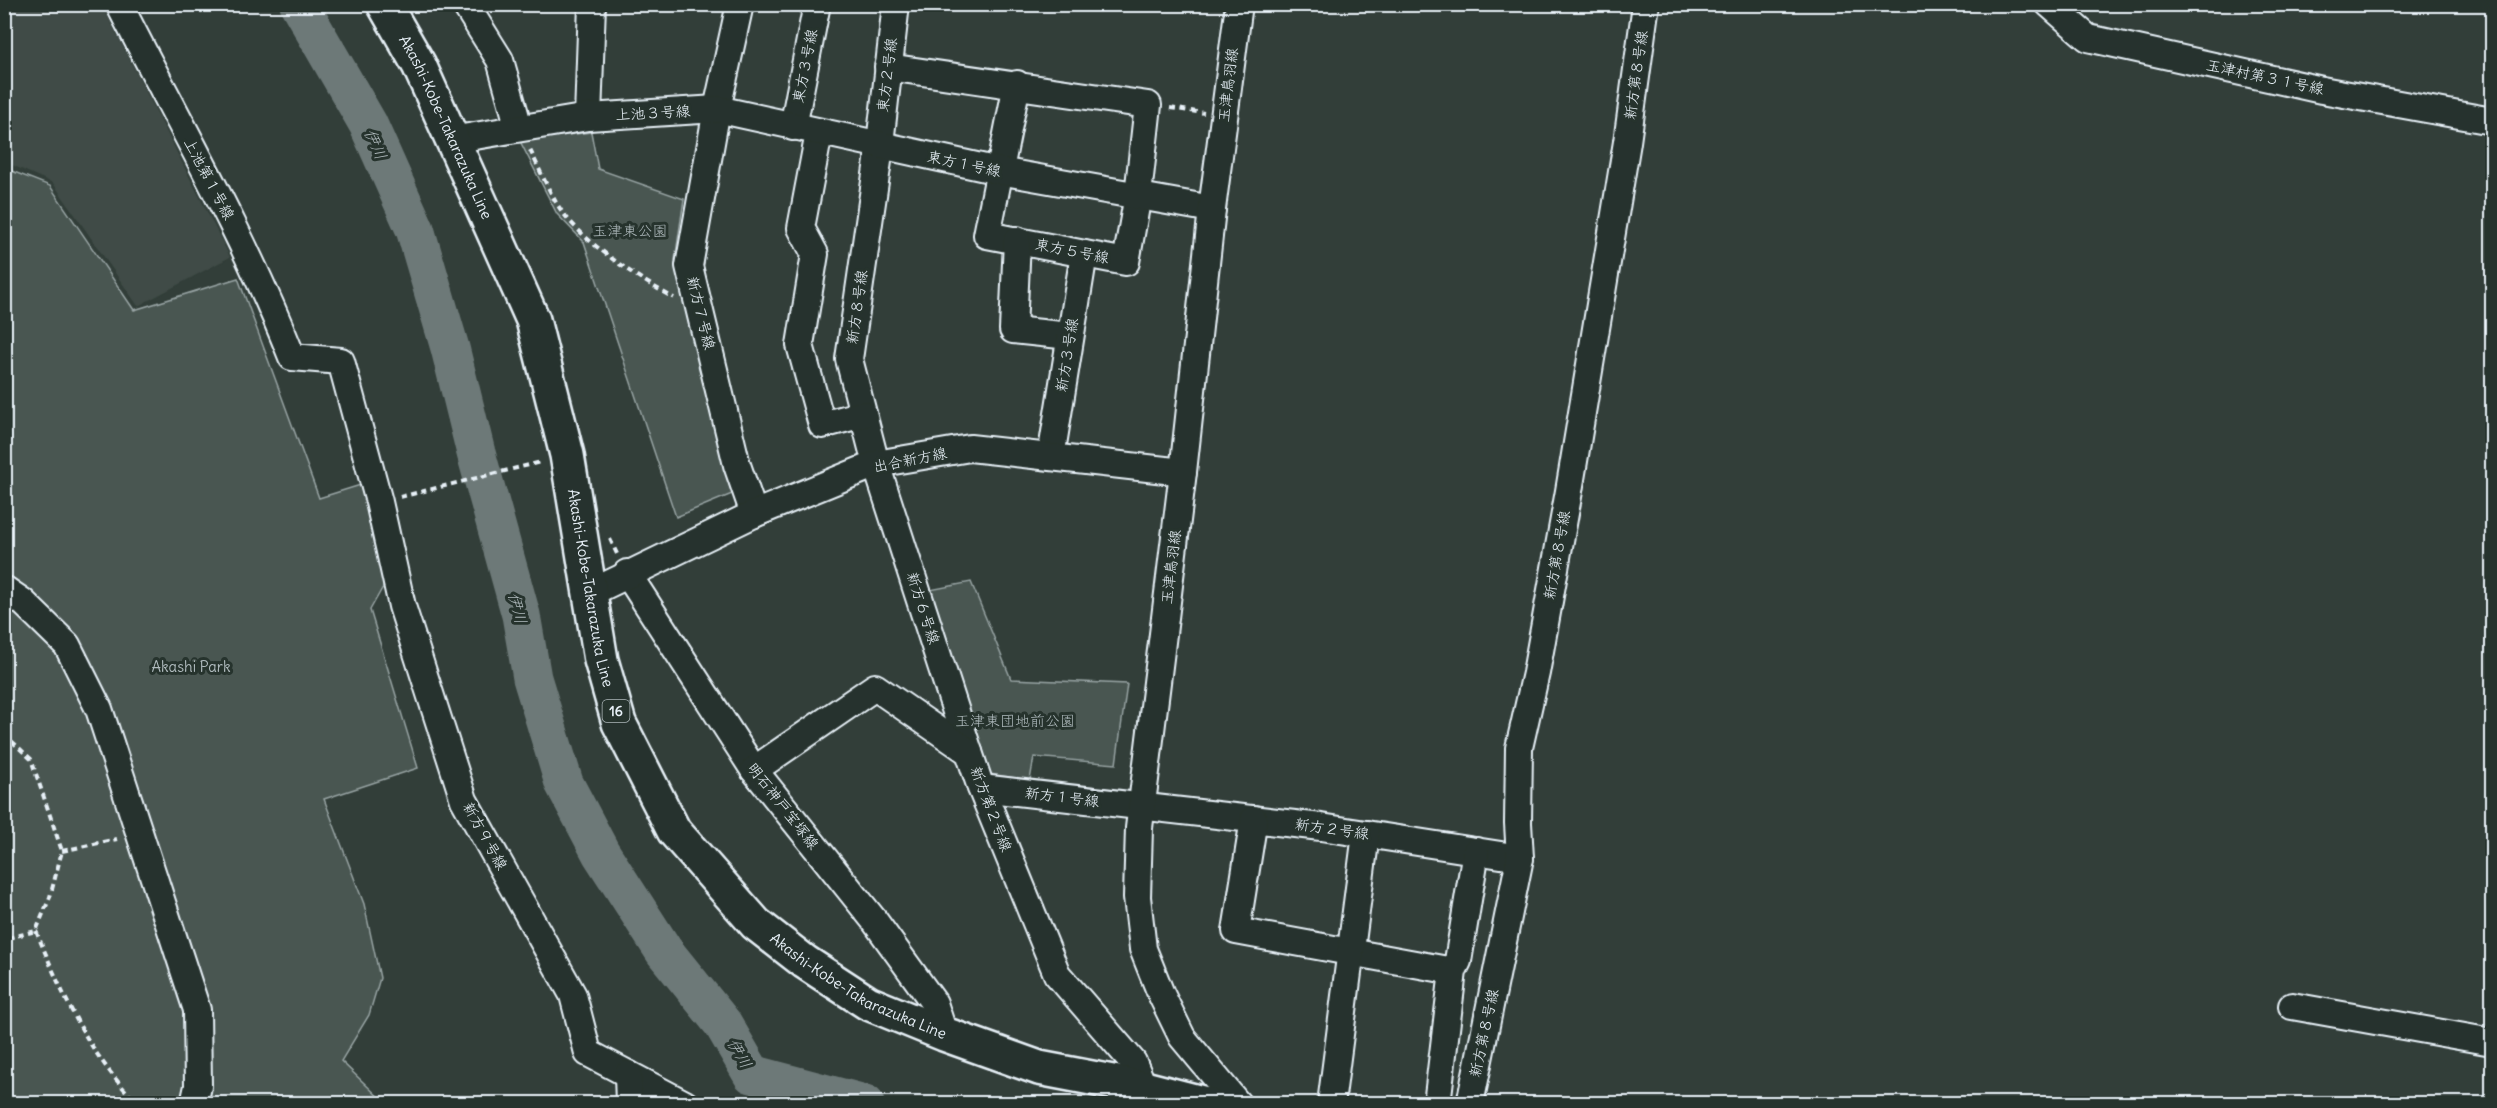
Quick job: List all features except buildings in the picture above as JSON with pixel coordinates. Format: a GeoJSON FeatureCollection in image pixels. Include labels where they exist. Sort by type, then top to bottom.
{"type":"FeatureCollection","features":[{"type":"Feature","properties":{"kind":"main road","name":"Akashi-Kobe-Takarazuka Line"},"geometry":{"type":"LineString","coordinates":[[384,4],[419,65],[533,320],[567,455],[601,660],[619,723],[674,831],[756,924],[805,962],[868,1003],[944,1034],[1039,1068],[1144,1088],[1206,1104]]}},
{"type":"Feature","properties":{"kind":"street","name":"上池第１号線"},"geometry":{"type":"LineString","coordinates":[[119,4],[225,208],[268,296],[292,357]]}},
{"type":"Feature","properties":{"kind":"street"},"geometry":{"type":"LineString","coordinates":[[465,4],[500,60],[519,128]]}},
{"type":"Feature","properties":{"kind":"street"},"geometry":{"type":"LineString","coordinates":[[588,117],[592,4]]}},
{"type":"Feature","properties":{"kind":"street","name":"新方７号線"},"geometry":{"type":"LineString","coordinates":[[740,4],[717,109],[689,266],[737,465],[754,514]]}},
{"type":"Feature","properties":{"kind":"street","name":"東方３号線"},"geometry":{"type":"LineString","coordinates":[[793,127],[817,4]]}},
{"type":"Feature","properties":{"kind":"street","name":"東方２号線"},"geometry":{"type":"LineString","coordinates":[[878,146],[896,4]]}},
{"type":"Feature","properties":{"kind":"street","name":"玉津鳥羽線"},"geometry":{"type":"LineString","coordinates":[[1238,1104],[1182,1037],[1161,994],[1143,949],[1137,897],[1142,807],[1212,209],[1239,4]]}},
{"type":"Feature","properties":{"kind":"street","name":"新方第８号線"},"geometry":{"type":"LineString","coordinates":[[1470,1104],[1520,858],[1519,748],[1569,491],[1628,142],[1646,4]]}},
{"type":"Feature","properties":{"kind":"street","name":"玉津村第３１号線"},"geometry":{"type":"LineString","coordinates":[[2049,4],[2088,38],[2322,90],[2493,121]]}},
{"type":"Feature","properties":{"kind":"street"},"geometry":{"type":"LineString","coordinates":[[888,67],[1017,84],[1148,105]]}},
{"type":"Feature","properties":{"kind":"street","name":"東方５号線"},"geometry":{"type":"LineString","coordinates":[[1017,84],[987,235],[1126,261],[1138,195],[1148,105]]}},
{"type":"Feature","properties":{"kind":"street","name":"上池３号線"},"geometry":{"type":"LineString","coordinates":[[451,140],[588,117],[717,109]]}},
{"type":"Feature","properties":{"kind":"street","name":"東方１号線"},"geometry":{"type":"LineString","coordinates":[[717,109],[999,171],[1212,209]]}},
{"type":"Feature","properties":{"kind":"street"},"geometry":{"type":"LineString","coordinates":[[819,133],[801,228],[815,254],[800,345],[822,425],[863,414]]}},
{"type":"Feature","properties":{"kind":"street","name":"新方８号線"},"geometry":{"type":"LineString","coordinates":[[876,464],[849,359],[878,146]]}},
{"type":"Feature","properties":{"kind":"street"},"geometry":{"type":"LineString","coordinates":[[1017,240],[1013,330],[1070,336]]}},
{"type":"Feature","properties":{"kind":"street","name":"新方３号線"},"geometry":{"type":"LineString","coordinates":[[1051,457],[1084,254]]}},
{"type":"Feature","properties":{"kind":"street","name":"新方９号線"},"geometry":{"type":"LineString","coordinates":[[292,357],[341,361],[379,502],[402,606],[464,800],[573,995],[588,1053],[685,1104]]}},
{"type":"Feature","properties":{"kind":"street","name":"出合新方線"},"geometry":{"type":"LineString","coordinates":[[590,593],[627,573],[754,514],[876,464],[970,448],[1183,472]]}},
{"type":"Feature","properties":{"kind":"street","name":"新方６号線"},"geometry":{"type":"LineString","coordinates":[[876,464],[969,752]]}},
{"type":"Feature","properties":{"kind":"street","name":"明石神戸宝塚線"},"geometry":{"type":"LineString","coordinates":[[627,573],[753,770],[874,920],[934,1003],[944,1034]]}},
{"type":"Feature","properties":{"kind":"street"},"geometry":{"type":"LineString","coordinates":[[4,589],[23,602],[67,645],[99,709],[197,1010],[198,1086],[194,1104]]}},
{"type":"Feature","properties":{"kind":"street","name":"新方第２号線"},"geometry":{"type":"LineString","coordinates":[[753,770],[875,687],[969,752],[981,788],[1058,975],[1133,1062],[1144,1088]]}},
{"type":"Feature","properties":{"kind":"street","name":"新方１号線"},"geometry":{"type":"LineString","coordinates":[[981,788],[1142,807]]}},
{"type":"Feature","properties":{"kind":"street","name":"新方２号線"},"geometry":{"type":"LineString","coordinates":[[1142,807],[1366,834],[1520,858]]}},
{"type":"Feature","properties":{"kind":"street"},"geometry":{"type":"LineString","coordinates":[[1254,819],[1236,931],[1454,971]]}},
{"type":"Feature","properties":{"kind":"street"},"geometry":{"type":"LineString","coordinates":[[1330,1104],[1366,834]]}},
{"type":"Feature","properties":{"kind":"street"},"geometry":{"type":"LineString","coordinates":[[1437,1104],[1454,971],[1458,961],[1476,851]]}},
{"type":"Feature","properties":{"kind":"street"},"geometry":{"type":"LineString","coordinates":[[2292,1006],[2493,1042]]}},
{"type":"Feature","properties":{"kind":"street"},"geometry":{"type":"LineString","coordinates":[[628,1074],[629,1104]]}},
{"type":"Feature","properties":{"kind":"path"},"geometry":{"type":"LineString","coordinates":[[1148,105],[1224,116]]}},
{"type":"Feature","properties":{"kind":"path"},"geometry":{"type":"LineString","coordinates":[[519,128],[558,206],[591,242],[645,283],[700,310]]}},
{"type":"Feature","properties":{"kind":"path"},"geometry":{"type":"LineString","coordinates":[[379,502],[567,455]]}},
{"type":"Feature","properties":{"kind":"path"},"geometry":{"type":"LineString","coordinates":[[4,734],[31,759],[62,851],[50,897],[36,931],[73,1017],[113,1079],[138,1104]]}},
{"type":"Feature","properties":{"kind":"path"},"geometry":{"type":"LineString","coordinates":[[62,851],[140,833]]}},
{"type":"Feature","properties":{"kind":"path"},"geometry":{"type":"LineString","coordinates":[[4,939],[36,931]]}},
{"type":"Feature","properties":{"kind":"shaded area"},"geometry":{"type":"Polygon","coordinates":[[[5,4],[102,5],[230,257],[138,306],[53,183],[5,162],[5,4]]]}},
{"type":"Feature","properties":{"kind":"green space","name":"玉津東公園"},"geometry":{"type":"Polygon","coordinates":[[[591,132],[598,169],[684,199],[675,260],[732,494],[676,517],[584,242],[557,214],[520,141],[591,132]]]}},
{"type":"Feature","properties":{"kind":"green space","name":"Akashi Park"},"geometry":{"type":"Polygon","coordinates":[[[4,168],[50,186],[134,310],[238,278],[319,498],[367,483],[388,578],[370,610],[418,768],[324,799],[364,904],[380,978],[369,1015],[341,1061],[385,1103],[5,1103],[4,168]]]}},
{"type":"Feature","properties":{"kind":"green space","name":"玉津東団地前公園"},"geometry":{"type":"Polygon","coordinates":[[[971,582],[1011,679],[1127,684],[1116,764],[1034,757],[1030,780],[989,774],[930,590],[971,582]]]}},
{"type":"Feature","properties":{"kind":"waterway","name":"伊川"},"geometry":{"type":"LineString","coordinates":[[299,4],[368,124],[415,229],[450,348],[476,453],[521,615],[532,678],[564,783],[601,853],[664,951],[723,1024],[752,1074],[865,1104]]}}]}
